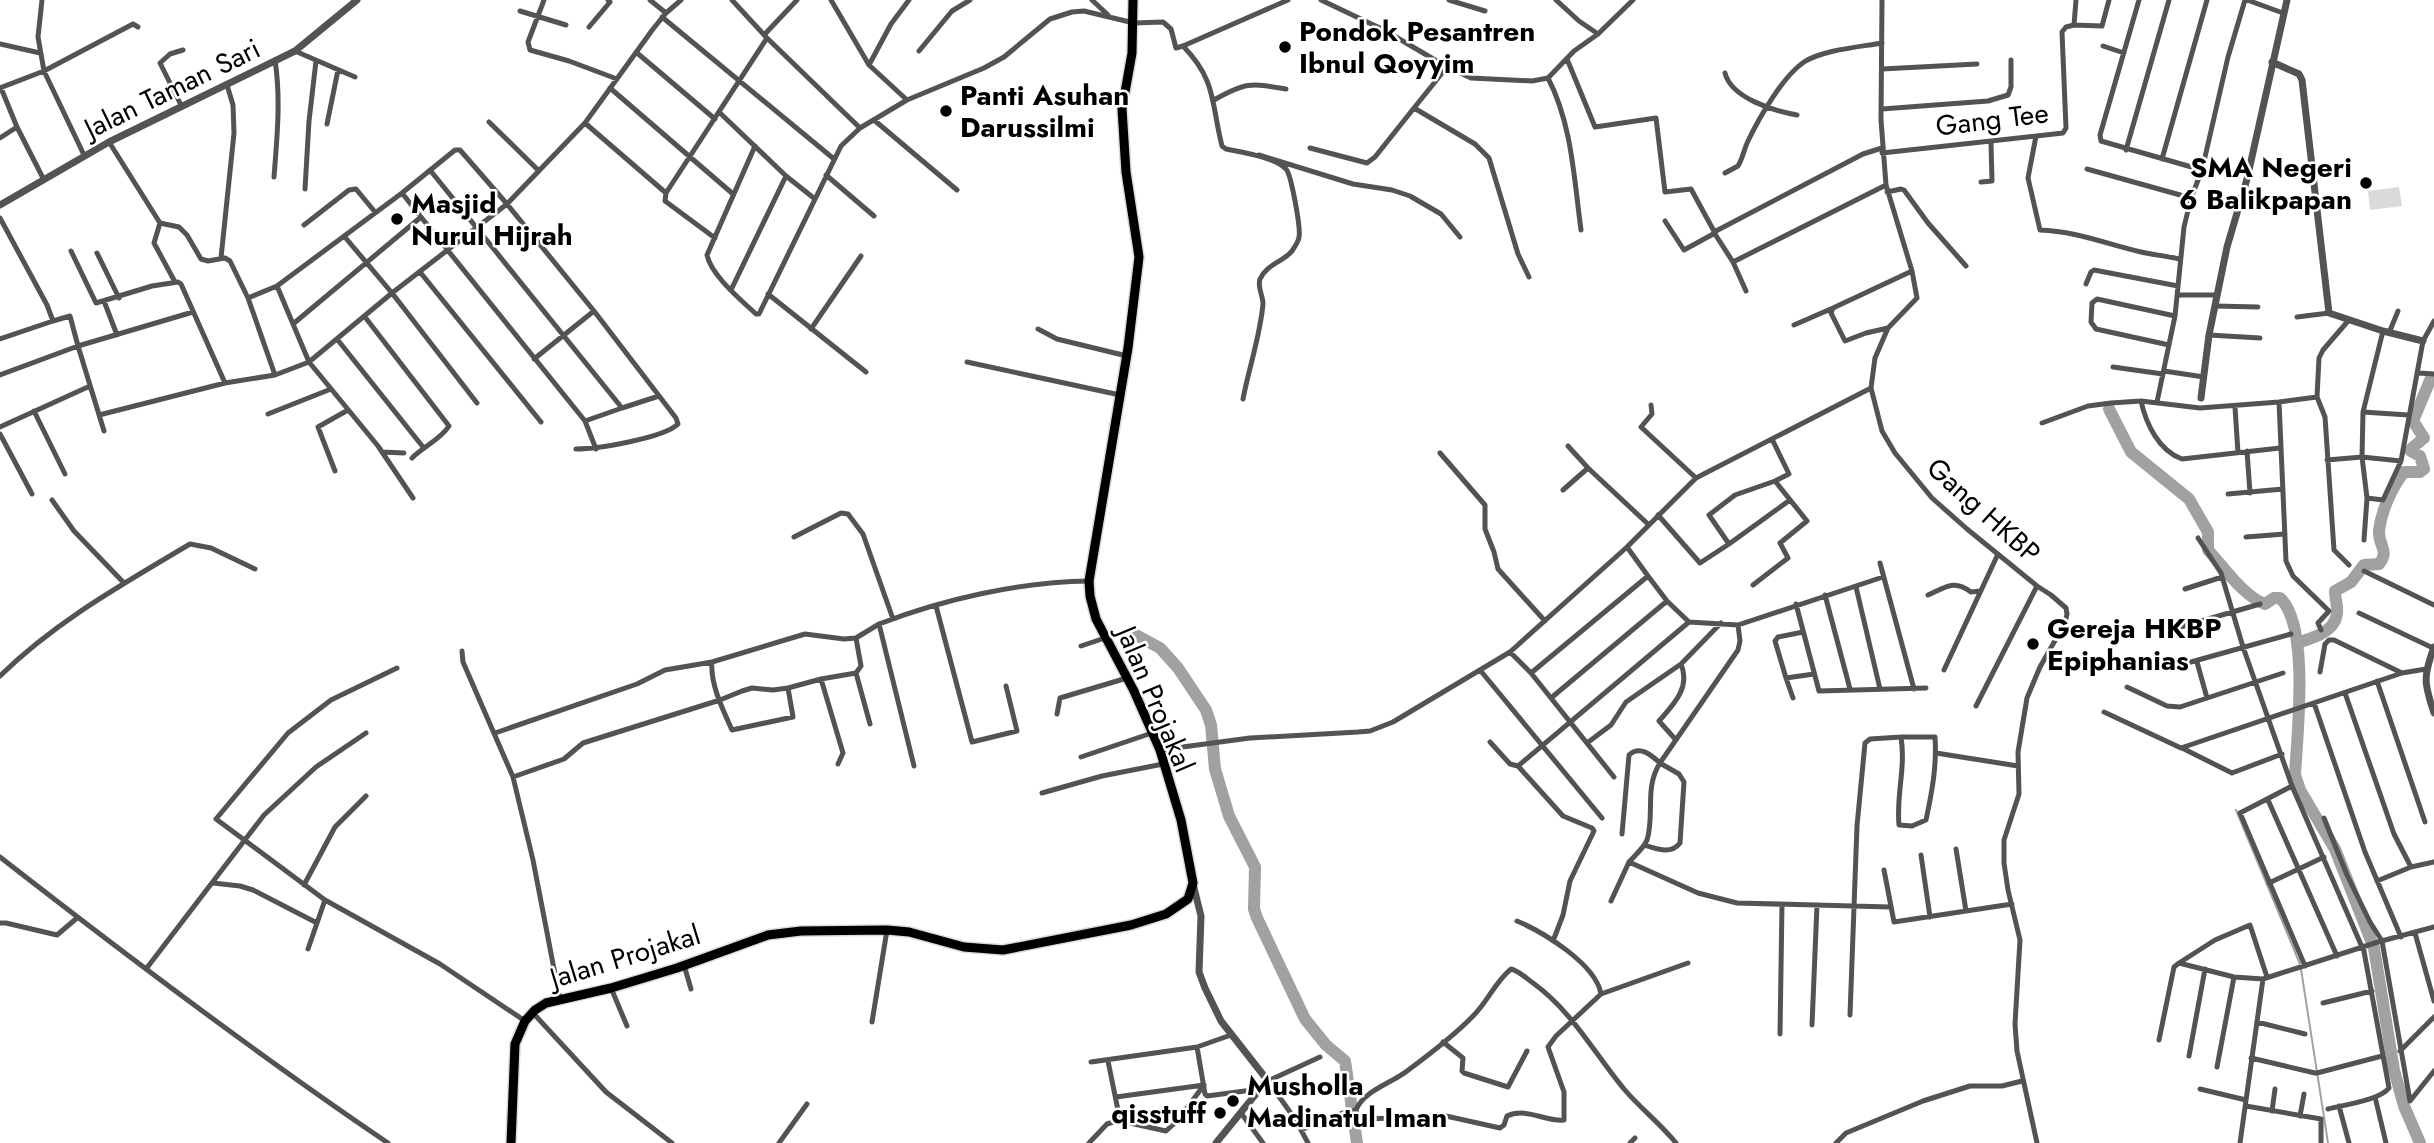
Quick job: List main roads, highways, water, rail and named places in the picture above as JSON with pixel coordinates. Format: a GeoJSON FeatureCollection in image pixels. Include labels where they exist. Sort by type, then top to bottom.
{"type":"FeatureCollection","features":[{"type":"Feature","properties":{"kind":"main road","name":"Jalan Projakal"},"geometry":{"type":"LineString","coordinates":[[510,1143],[515,1044],[525,1021],[547,1003],[611,988],[768,935],[801,931],[887,930],[909,932],[964,947],[1003,950],[1094,933],[1166,914],[1188,899],[1193,883],[1181,820],[1160,750],[1127,678],[1105,638],[1090,597],[1089,581],[1121,395],[1139,257],[1126,172],[1122,109],[1132,52],[1133,0]]}},
{"type":"Feature","properties":{"kind":"waterway"},"geometry":{"type":"LineString","coordinates":[[2297,643],[2322,634],[2332,626],[2337,614],[2335,591],[2351,582],[2364,565],[2379,564],[2382,559],[2384,552],[2379,531],[2388,500],[2404,472],[2420,472],[2424,469],[2420,456],[2411,451],[2424,438],[2413,421],[2431,378]]}},
{"type":"Feature","properties":{"kind":"waterway"},"geometry":{"type":"LineString","coordinates":[[2109,409],[2131,452],[2189,499],[2208,532],[2208,550],[2234,580],[2257,601],[2265,604],[2274,598],[2280,598],[2289,612],[2295,632],[2300,682],[2295,775],[2300,790],[2335,849],[2374,948],[2394,1070],[2404,1106],[2420,1143]]}},
{"type":"Feature","properties":{"kind":"waterway"},"geometry":{"type":"LineString","coordinates":[[1134,634],[1160,648],[1178,668],[1206,710],[1211,725],[1215,769],[1229,816],[1255,867],[1254,909],[1257,918],[1305,1019],[1326,1045],[1345,1061],[1357,1143]]}},
{"type":"Feature","properties":{"kind":"waterway"},"geometry":{"type":"LineString","coordinates":[[2236,810],[2300,964]]}},
{"type":"Feature","properties":{"kind":"waterway"},"geometry":{"type":"LineString","coordinates":[[2301,969],[2328,1143]]}},
{"type":"Feature","properties":{"kind":"place","name":"Pondok Pesantren Ibnul Qoyyim"},"geometry":{"type":"Point","coordinates":[1285,47]}},
{"type":"Feature","properties":{"kind":"place","name":"Panti Asuhan Darussilmi"},"geometry":{"type":"Point","coordinates":[946,111]}},
{"type":"Feature","properties":{"kind":"place","name":"SMA Negeri 6 Balikpapan"},"geometry":{"type":"Point","coordinates":[2366,183]}},
{"type":"Feature","properties":{"kind":"place","name":"Masjid Nurul Hijrah"},"geometry":{"type":"Point","coordinates":[397,219]}},
{"type":"Feature","properties":{"kind":"place","name":"Gereja HKBP Epiphanias"},"geometry":{"type":"Point","coordinates":[2033,644]}},
{"type":"Feature","properties":{"kind":"place","name":"Musholla Madinatul Iman"},"geometry":{"type":"Point","coordinates":[1233,1101]}},
{"type":"Feature","properties":{"kind":"place","name":"qisstuff"},"geometry":{"type":"Point","coordinates":[1220,1113]}}]}
